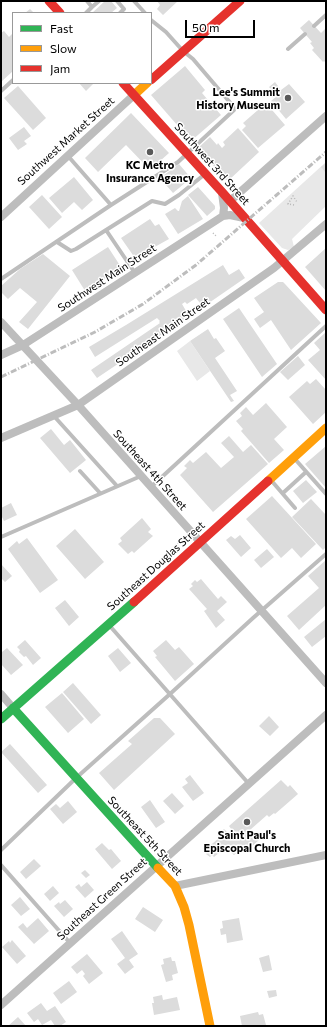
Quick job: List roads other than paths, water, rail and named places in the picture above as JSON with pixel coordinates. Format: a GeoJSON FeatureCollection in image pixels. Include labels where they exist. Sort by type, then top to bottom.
{"type":"FeatureCollection","features":[{"type":"Feature","properties":{"kind":"street"},"geometry":{"type":"LineString","coordinates":[[49,1],[59,12]]}},
{"type":"Feature","properties":{"kind":"street"},"geometry":{"type":"LineString","coordinates":[[152,79],[240,1]]}},
{"type":"Feature","properties":{"kind":"street","name":"Southwest 3rd Street"},"geometry":{"type":"LineString","coordinates":[[123,84],[205,173],[326,310]]}},
{"type":"Feature","properties":{"kind":"street","name":"Southwest Market Street"},"geometry":{"type":"LineString","coordinates":[[1,217],[147,84]]}},
{"type":"Feature","properties":{"kind":"street"},"geometry":{"type":"LineString","coordinates":[[230,201],[326,116]]}},
{"type":"Feature","properties":{"kind":"street"},"geometry":{"type":"LineString","coordinates":[[222,192],[224,211],[223,216],[230,215],[244,218]]}},
{"type":"Feature","properties":{"kind":"street","name":"Southwest Main Street"},"geometry":{"type":"LineString","coordinates":[[1,355],[23,345],[223,216]]}},
{"type":"Feature","properties":{"kind":"street","name":"Southeast Main Street"},"geometry":{"type":"LineString","coordinates":[[1,438],[78,405],[283,262],[326,224]]}},
{"type":"Feature","properties":{"kind":"street","name":"Southeast 4th Street"},"geometry":{"type":"LineString","coordinates":[[1,322],[78,405],[326,683]]}},
{"type":"Feature","properties":{"kind":"street","name":"Southeast Douglas Street"},"geometry":{"type":"LineString","coordinates":[[1,719],[200,543],[326,428]]}},
{"type":"Feature","properties":{"kind":"street","name":"Southeast 5th Street"},"geometry":{"type":"LineString","coordinates":[[1,694],[175,886],[184,907],[189,926],[210,1026]]}},
{"type":"Feature","properties":{"kind":"street","name":"Southeast Green Street"},"geometry":{"type":"LineString","coordinates":[[1,1005],[326,715]]}},
{"type":"Feature","properties":{"kind":"street"},"geometry":{"type":"LineString","coordinates":[[175,886],[326,855]]}},
{"type":"Feature","properties":{"kind":"lane"},"geometry":{"type":"LineString","coordinates":[[86,1],[92,7]]}},
{"type":"Feature","properties":{"kind":"lane"},"geometry":{"type":"LineString","coordinates":[[87,12],[99,1]]}},
{"type":"Feature","properties":{"kind":"lane"},"geometry":{"type":"LineString","coordinates":[[117,1],[124,9],[121,12]]}},
{"type":"Feature","properties":{"kind":"lane"},"geometry":{"type":"LineString","coordinates":[[134,1],[144,12]]}},
{"type":"Feature","properties":{"kind":"lane"},"geometry":{"type":"LineString","coordinates":[[314,26],[326,15]]}},
{"type":"Feature","properties":{"kind":"lane"},"geometry":{"type":"LineString","coordinates":[[1,279],[178,162],[234,110],[230,102],[193,59],[183,51],[166,32],[152,21]]}},
{"type":"Feature","properties":{"kind":"lane"},"geometry":{"type":"LineString","coordinates":[[288,49],[305,34]]}},
{"type":"Feature","properties":{"kind":"lane"},"geometry":{"type":"LineString","coordinates":[[1,91],[12,81]]}},
{"type":"Feature","properties":{"kind":"lane"},"geometry":{"type":"LineString","coordinates":[[68,156],[111,205]]}},
{"type":"Feature","properties":{"kind":"lane"},"geometry":{"type":"LineString","coordinates":[[57,242],[70,251],[152,201],[165,204],[179,195],[205,173]]}},
{"type":"Feature","properties":{"kind":"lane"},"geometry":{"type":"LineString","coordinates":[[106,230],[135,273]]}},
{"type":"Feature","properties":{"kind":"lane"},"geometry":{"type":"LineString","coordinates":[[151,487],[326,326]]}},
{"type":"Feature","properties":{"kind":"lane"},"geometry":{"type":"LineString","coordinates":[[53,415],[117,486]]}},
{"type":"Feature","properties":{"kind":"lane"},"geometry":{"type":"LineString","coordinates":[[294,458],[326,494]]}},
{"type":"Feature","properties":{"kind":"lane"},"geometry":{"type":"LineString","coordinates":[[80,471],[100,493]]}},
{"type":"Feature","properties":{"kind":"lane"},"geometry":{"type":"LineString","coordinates":[[282,493],[306,472]]}},
{"type":"Feature","properties":{"kind":"lane"},"geometry":{"type":"LineString","coordinates":[[1,537],[141,476]]}},
{"type":"Feature","properties":{"kind":"lane"},"geometry":{"type":"LineString","coordinates":[[270,479],[295,508]]}},
{"type":"Feature","properties":{"kind":"lane"},"geometry":{"type":"LineString","coordinates":[[1,850],[76,778],[326,554]]}},
{"type":"Feature","properties":{"kind":"lane"},"geometry":{"type":"LineString","coordinates":[[108,625],[249,784]]}},
{"type":"Feature","properties":{"kind":"lane"},"geometry":{"type":"LineString","coordinates":[[1,865],[70,943]]}},
{"type":"Feature","properties":{"kind":"railway"},"geometry":{"type":"LineString","coordinates":[[1,377],[95,332],[143,304],[196,265],[326,152]]}},
{"type":"Feature","properties":{"kind":"place","name":"Lee's Summit History Museum"},"geometry":{"type":"Point","coordinates":[288,98]}},
{"type":"Feature","properties":{"kind":"place","name":"KC Metro Insurance Agency"},"geometry":{"type":"Point","coordinates":[150,152]}},
{"type":"Feature","properties":{"kind":"place","name":"Saint Paul's Episcopal Church"},"geometry":{"type":"Point","coordinates":[247,822]}}]}
